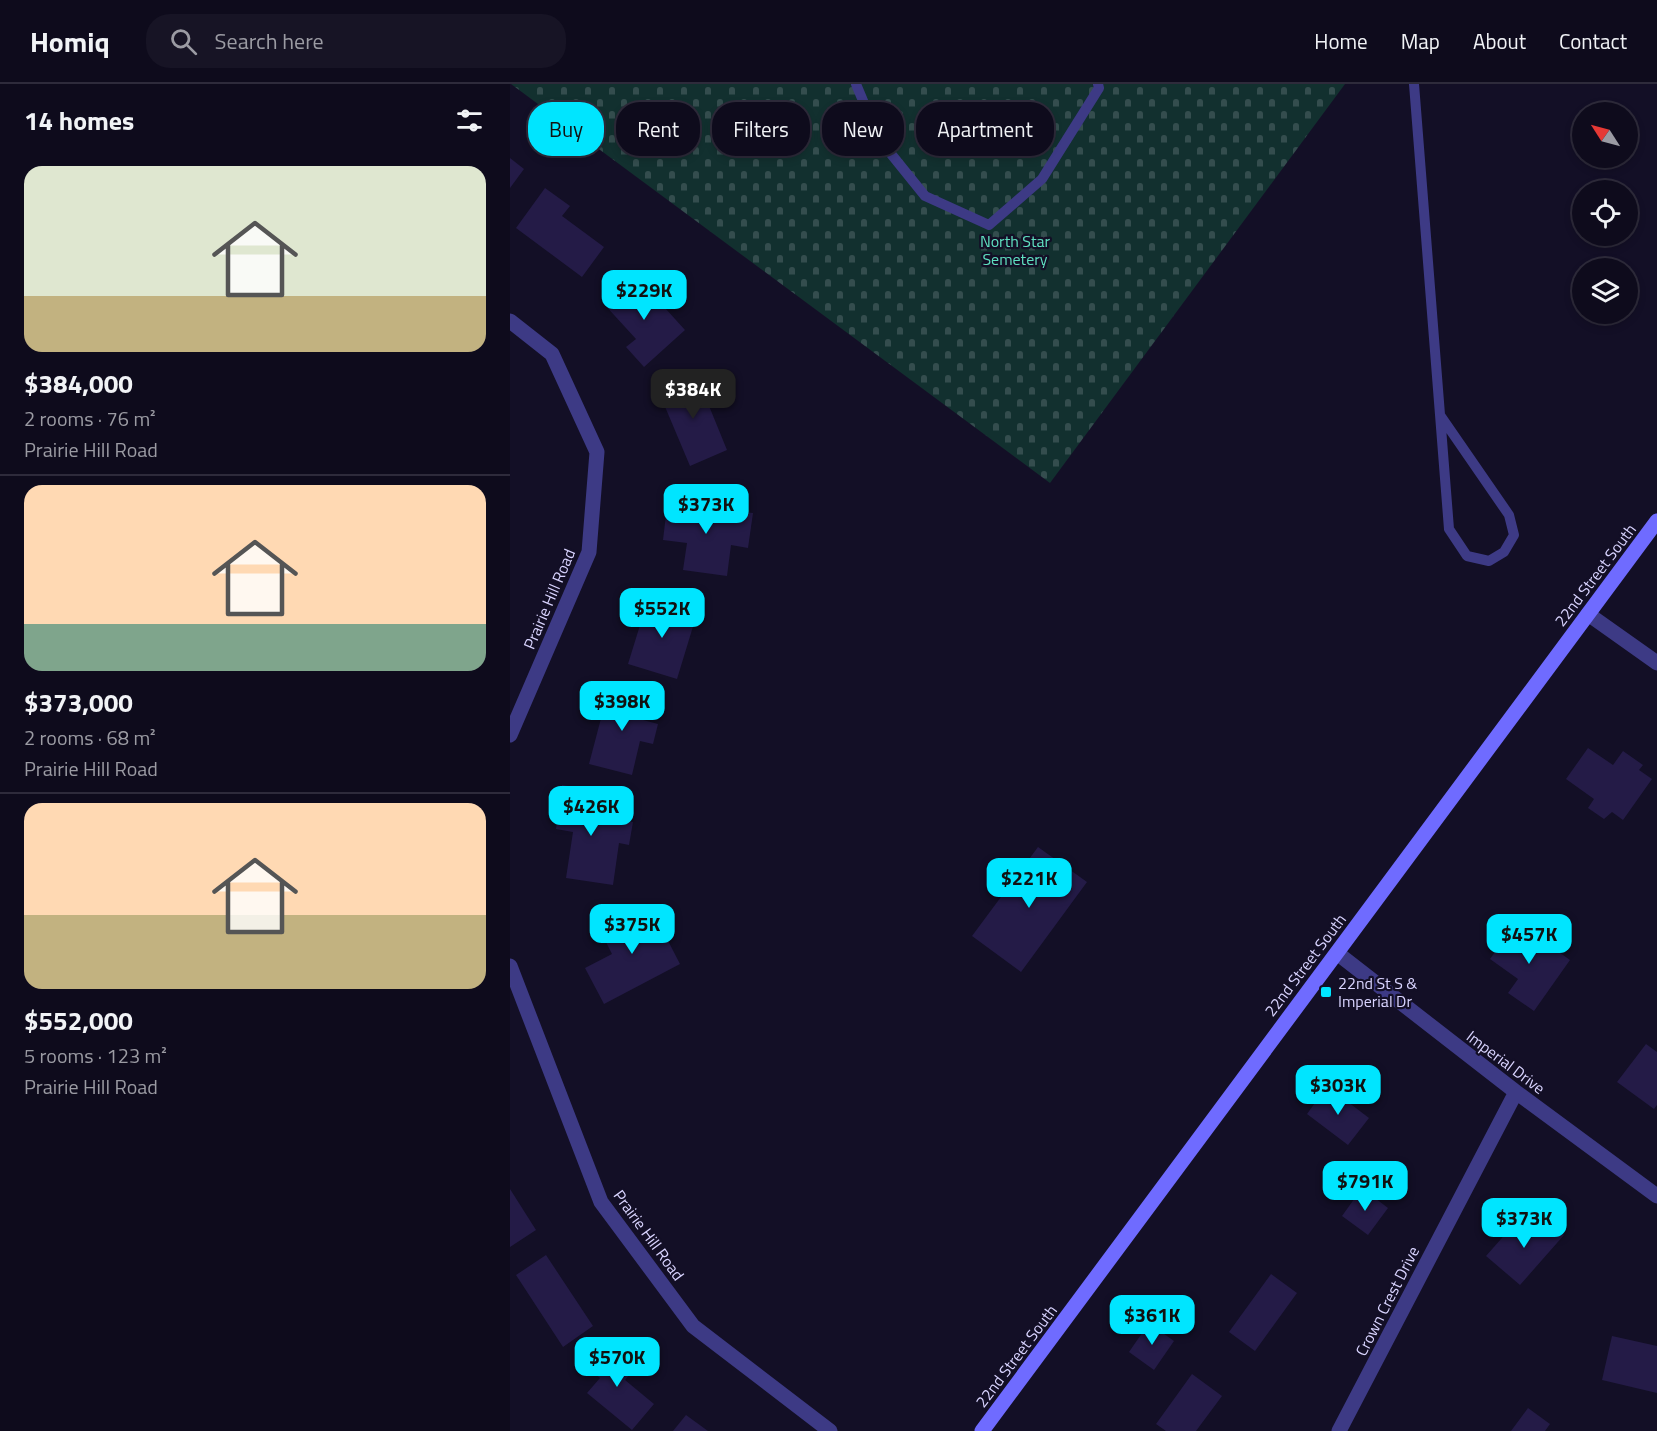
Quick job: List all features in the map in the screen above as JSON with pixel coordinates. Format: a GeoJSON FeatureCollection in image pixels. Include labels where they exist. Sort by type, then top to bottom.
{"type":"FeatureCollection","features":[{"type":"Feature","properties":{"kind":"street","name":"Prairie Hill Road"},"geometry":{"type":"LineString","coordinates":[[510,321],[552,354],[597,452],[589,552],[510,735]]}},
{"type":"Feature","properties":{"kind":"street","name":"22nd Street South"},"geometry":{"type":"LineString","coordinates":[[982,1431],[1657,520]]}},
{"type":"Feature","properties":{"kind":"street"},"geometry":{"type":"LineString","coordinates":[[1588,614],[1657,663]]}},
{"type":"Feature","properties":{"kind":"street","name":"Imperial Drive"},"geometry":{"type":"LineString","coordinates":[[1337,953],[1516,1092],[1657,1196]]}},
{"type":"Feature","properties":{"kind":"street","name":"Prairie Hill Road"},"geometry":{"type":"LineString","coordinates":[[511,974],[601,1202],[693,1326],[830,1431]]}},
{"type":"Feature","properties":{"kind":"street","name":"Crown Crest Drive"},"geometry":{"type":"LineString","coordinates":[[1339,1431],[1516,1092]]}},
{"type":"Feature","properties":{"kind":"lane"},"geometry":{"type":"LineString","coordinates":[[856,84],[879,139],[925,196],[988,225],[1042,179],[1099,88],[1098,84]]}},
{"type":"Feature","properties":{"kind":"lane"},"geometry":{"type":"LineString","coordinates":[[1414,84],[1440,415],[1449,529],[1467,556],[1489,561],[1504,552],[1514,535],[1509,515],[1440,415]]}},
{"type":"Feature","properties":{"kind":"green space","name":"North Star Semetery"},"geometry":{"type":"Polygon","coordinates":[[[511,84],[1345,84],[1050,483],[604,153],[604,102],[535,102],[511,84]]]}},
{"type":"Feature","properties":{"kind":"building"},"geometry":{"type":"Polygon","coordinates":[[[510,158],[524,169],[510,188],[510,158]]]}},
{"type":"Feature","properties":{"kind":"building"},"geometry":{"type":"Polygon","coordinates":[[[545,188],[570,206],[562,216],[604,247],[582,277],[516,228],[545,188]]]}},
{"type":"Feature","properties":{"kind":"building"},"geometry":{"type":"Polygon","coordinates":[[[636,276],[685,330],[644,367],[626,347],[636,339],[604,304],[636,276]]]}},
{"type":"Feature","properties":{"kind":"building"},"geometry":{"type":"Polygon","coordinates":[[[696,374],[727,450],[690,466],[658,390],[696,374]]]}},
{"type":"Feature","properties":{"kind":"building"},"geometry":{"type":"Polygon","coordinates":[[[668,498],[707,503],[706,515],[723,517],[724,510],[753,513],[748,548],[731,545],[727,576],[683,570],[687,543],[663,540],[668,498]]]}},
{"type":"Feature","properties":{"kind":"building"},"geometry":{"type":"Polygon","coordinates":[[[649,596],[676,604],[673,613],[695,620],[677,679],[628,664],[649,596]]]}},
{"type":"Feature","properties":{"kind":"building"},"geometry":{"type":"Polygon","coordinates":[[[609,688],[649,699],[643,720],[658,724],[653,744],[640,741],[632,775],[589,764],[609,688]]]}},
{"type":"Feature","properties":{"kind":"building"},"geometry":{"type":"Polygon","coordinates":[[[1588,748],[1613,765],[1623,751],[1643,765],[1639,770],[1652,779],[1623,820],[1612,812],[1604,819],[1588,808],[1594,799],[1566,779],[1588,748]]]}},
{"type":"Feature","properties":{"kind":"building"},"geometry":{"type":"Polygon","coordinates":[[[562,785],[593,790],[590,815],[633,822],[629,845],[619,843],[613,885],[566,878],[573,832],[556,829],[562,785]]]}},
{"type":"Feature","properties":{"kind":"building"},"geometry":{"type":"Polygon","coordinates":[[[1038,847],[1087,882],[1021,972],[972,936],[1038,847]]]}},
{"type":"Feature","properties":{"kind":"building"},"geometry":{"type":"Polygon","coordinates":[[[649,904],[680,964],[604,1004],[585,968],[612,954],[600,930],[649,904]]]}},
{"type":"Feature","properties":{"kind":"building"},"geometry":{"type":"Polygon","coordinates":[[[1517,922],[1570,960],[1534,1011],[1508,993],[1518,979],[1490,959],[1517,922]]]}},
{"type":"Feature","properties":{"kind":"building"},"geometry":{"type":"Polygon","coordinates":[[[1646,1044],[1657,1052],[1657,1105],[1654,1109],[1617,1082],[1646,1044]]]}},
{"type":"Feature","properties":{"kind":"building"},"geometry":{"type":"Polygon","coordinates":[[[1327,1086],[1369,1118],[1348,1145],[1307,1114],[1327,1086]]]}},
{"type":"Feature","properties":{"kind":"building"},"geometry":{"type":"Polygon","coordinates":[[[1362,1188],[1388,1208],[1368,1235],[1342,1216],[1362,1188]]]}},
{"type":"Feature","properties":{"kind":"building"},"geometry":{"type":"Polygon","coordinates":[[[510,1189],[536,1230],[510,1247],[510,1189]]]}},
{"type":"Feature","properties":{"kind":"building"},"geometry":{"type":"Polygon","coordinates":[[[1544,1217],[1564,1235],[1520,1285],[1486,1256],[1516,1222],[1529,1234],[1544,1217]]]}},
{"type":"Feature","properties":{"kind":"building"},"geometry":{"type":"Polygon","coordinates":[[[546,1255],[593,1326],[563,1347],[516,1275],[546,1255]]]}},
{"type":"Feature","properties":{"kind":"building"},"geometry":{"type":"Polygon","coordinates":[[[1271,1274],[1297,1293],[1255,1351],[1229,1332],[1271,1274]]]}},
{"type":"Feature","properties":{"kind":"building"},"geometry":{"type":"Polygon","coordinates":[[[1149,1323],[1174,1341],[1154,1370],[1129,1352],[1149,1323]]]}},
{"type":"Feature","properties":{"kind":"building"},"geometry":{"type":"Polygon","coordinates":[[[1612,1336],[1657,1346],[1657,1393],[1602,1380],[1612,1336]]]}},
{"type":"Feature","properties":{"kind":"building"},"geometry":{"type":"Polygon","coordinates":[[[603,1343],[634,1369],[625,1380],[654,1404],[632,1430],[587,1393],[600,1378],[585,1366],[603,1343]]]}},
{"type":"Feature","properties":{"kind":"building"},"geometry":{"type":"Polygon","coordinates":[[[1192,1374],[1222,1396],[1196,1431],[1166,1431],[1156,1424],[1192,1374]]]}},
{"type":"Feature","properties":{"kind":"building"},"geometry":{"type":"Polygon","coordinates":[[[1528,1408],[1550,1424],[1545,1431],[1511,1431],[1528,1408]]]}},
{"type":"Feature","properties":{"kind":"building"},"geometry":{"type":"Polygon","coordinates":[[[686,1415],[708,1431],[673,1431],[686,1415]]]}},
{"type":"Feature","properties":{"kind":"place","name":"22nd St S & Imperial Dr"},"geometry":{"type":"Point","coordinates":[1326,992]}}]}
